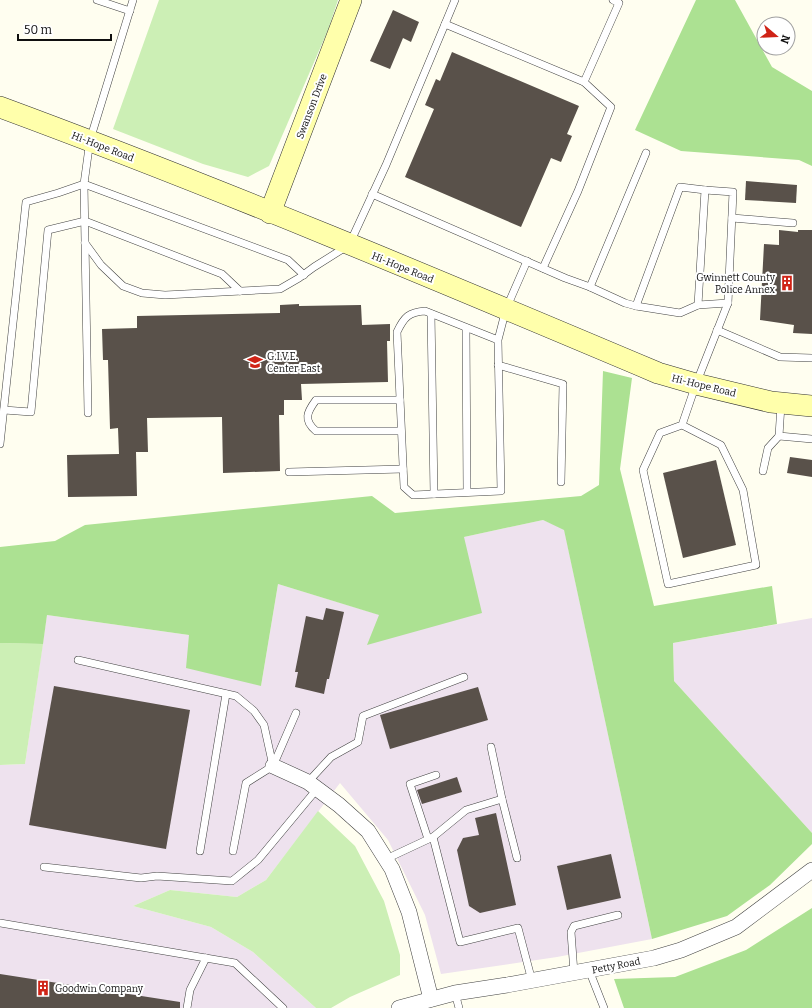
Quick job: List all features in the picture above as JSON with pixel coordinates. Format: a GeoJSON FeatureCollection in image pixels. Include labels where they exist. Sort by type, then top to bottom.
{"type":"FeatureCollection","features":[{"type":"Feature","properties":{"kind":"street","name":"Swanson Drive"},"geometry":{"type":"LineString","coordinates":[[270,213],[351,0]]}},
{"type":"Feature","properties":{"kind":"street","name":"Hi-Hope Road"},"geometry":{"type":"LineString","coordinates":[[0,107],[90,140],[506,309],[658,373],[696,384],[771,402],[812,406]]}},
{"type":"Feature","properties":{"kind":"street"},"geometry":{"type":"LineString","coordinates":[[273,766],[313,785],[339,805],[368,831],[392,869],[410,912],[429,985],[431,999]]}},
{"type":"Feature","properties":{"kind":"street","name":"Petty Road"},"geometry":{"type":"LineString","coordinates":[[399,1008],[455,993],[532,981],[654,958],[681,950],[736,927],[812,870]]}},
{"type":"Feature","properties":{"kind":"lane"},"geometry":{"type":"LineString","coordinates":[[97,0],[130,11]]}},
{"type":"Feature","properties":{"kind":"lane"},"geometry":{"type":"LineString","coordinates":[[88,413],[84,184],[90,140],[133,0]]}},
{"type":"Feature","properties":{"kind":"lane"},"geometry":{"type":"LineString","coordinates":[[85,243],[101,265],[123,286],[142,293],[165,295],[280,289],[304,275],[349,245],[386,165],[455,0]]}},
{"type":"Feature","properties":{"kind":"lane"},"geometry":{"type":"LineString","coordinates":[[584,82],[619,3],[612,0]]}},
{"type":"Feature","properties":{"kind":"lane"},"geometry":{"type":"LineString","coordinates":[[445,24],[584,82],[612,107],[578,191],[543,268]]}},
{"type":"Feature","properties":{"kind":"lane"},"geometry":{"type":"LineString","coordinates":[[590,287],[646,153]]}},
{"type":"Feature","properties":{"kind":"lane"},"geometry":{"type":"LineString","coordinates":[[0,444],[26,202],[84,184],[288,260],[304,275]]}},
{"type":"Feature","properties":{"kind":"lane"},"geometry":{"type":"LineString","coordinates":[[636,306],[680,187],[733,192],[728,303],[696,384],[682,425]]}},
{"type":"Feature","properties":{"kind":"lane"},"geometry":{"type":"LineString","coordinates":[[698,305],[705,190]]}},
{"type":"Feature","properties":{"kind":"lane"},"geometry":{"type":"LineString","coordinates":[[372,194],[625,303],[680,313],[698,305],[728,303]]}},
{"type":"Feature","properties":{"kind":"lane"},"geometry":{"type":"LineString","coordinates":[[732,218],[793,223]]}},
{"type":"Feature","properties":{"kind":"lane"},"geometry":{"type":"LineString","coordinates":[[4,410],[30,412],[48,230],[85,221],[222,274],[240,291]]}},
{"type":"Feature","properties":{"kind":"lane"},"geometry":{"type":"LineString","coordinates":[[498,340],[425,311],[415,312],[407,316],[401,323],[398,332],[404,488],[413,495],[501,491],[498,340],[506,309],[527,261]]}},
{"type":"Feature","properties":{"kind":"lane"},"geometry":{"type":"LineString","coordinates":[[431,314],[434,494]]}},
{"type":"Feature","properties":{"kind":"lane"},"geometry":{"type":"LineString","coordinates":[[466,328],[467,492]]}},
{"type":"Feature","properties":{"kind":"lane"},"geometry":{"type":"LineString","coordinates":[[717,330],[780,357],[812,358]]}},
{"type":"Feature","properties":{"kind":"lane"},"geometry":{"type":"LineString","coordinates":[[498,365],[563,384],[561,482]]}},
{"type":"Feature","properties":{"kind":"lane"},"geometry":{"type":"LineString","coordinates":[[400,400],[316,400],[310,408],[307,418],[310,426],[316,431],[402,431]]}},
{"type":"Feature","properties":{"kind":"lane"},"geometry":{"type":"LineString","coordinates":[[763,470],[768,448],[779,436],[782,403]]}},
{"type":"Feature","properties":{"kind":"lane"},"geometry":{"type":"LineString","coordinates":[[682,425],[721,445],[743,490],[756,565],[668,584],[643,470],[660,433],[682,425]]}},
{"type":"Feature","properties":{"kind":"lane"},"geometry":{"type":"LineString","coordinates":[[779,436],[812,439]]}},
{"type":"Feature","properties":{"kind":"lane"},"geometry":{"type":"LineString","coordinates":[[289,472],[403,469]]}},
{"type":"Feature","properties":{"kind":"lane"},"geometry":{"type":"LineString","coordinates":[[78,660],[236,696],[254,711],[264,725],[273,766]]}},
{"type":"Feature","properties":{"kind":"lane"},"geometry":{"type":"LineString","coordinates":[[44,868],[141,878],[157,876],[232,881],[258,860],[313,785],[331,757],[358,742],[363,716],[464,676]]}},
{"type":"Feature","properties":{"kind":"lane"},"geometry":{"type":"LineString","coordinates":[[200,851],[226,694]]}},
{"type":"Feature","properties":{"kind":"lane"},"geometry":{"type":"LineString","coordinates":[[232,851],[246,783],[273,766],[296,713]]}},
{"type":"Feature","properties":{"kind":"lane"},"geometry":{"type":"LineString","coordinates":[[491,747],[517,858]]}},
{"type":"Feature","properties":{"kind":"lane"},"geometry":{"type":"LineString","coordinates":[[436,775],[410,784],[431,838],[460,942],[518,928],[532,981]]}},
{"type":"Feature","properties":{"kind":"lane"},"geometry":{"type":"LineString","coordinates":[[386,859],[431,838],[466,810],[502,799]]}},
{"type":"Feature","properties":{"kind":"lane"},"geometry":{"type":"LineString","coordinates":[[604,1008],[581,971],[571,932],[574,926],[618,915]]}},
{"type":"Feature","properties":{"kind":"lane"},"geometry":{"type":"LineString","coordinates":[[0,923],[235,963],[283,1008]]}},
{"type":"Feature","properties":{"kind":"lane"},"geometry":{"type":"LineString","coordinates":[[187,1008],[190,990],[206,958]]}},
{"type":"Feature","properties":{"kind":"lane"},"geometry":{"type":"LineString","coordinates":[[455,993],[459,1008]]}},
{"type":"Feature","properties":{"kind":"shaded area"},"geometry":{"type":"Polygon","coordinates":[[[543,520],[564,529],[652,939],[557,957],[441,974],[425,915],[388,840],[340,783],[266,880],[237,897],[170,890],[133,906],[211,927],[253,952],[316,1008],[0,1008],[0,765],[25,764],[47,615],[189,635],[261,686],[278,584],[380,615],[368,644],[464,537],[543,520]]]}},
{"type":"Feature","properties":{"kind":"shaded area"},"geometry":{"type":"Polygon","coordinates":[[[812,618],[812,833],[674,681],[673,643],[812,618]]]}},
{"type":"Feature","properties":{"kind":"green space"},"geometry":{"type":"Polygon","coordinates":[[[159,0],[338,0],[328,30],[269,166],[248,177],[203,164],[113,129],[159,0]]]}},
{"type":"Feature","properties":{"kind":"green space"},"geometry":{"type":"Polygon","coordinates":[[[696,0],[735,0],[756,38],[756,56],[766,56],[772,67],[812,91],[812,166],[799,160],[681,151],[635,130],[696,0]]]}},
{"type":"Feature","properties":{"kind":"green space"},"geometry":{"type":"Polygon","coordinates":[[[603,371],[632,378],[620,469],[654,606],[772,586],[777,624],[673,643],[674,681],[812,833],[812,844],[770,885],[727,916],[652,939],[564,530],[543,520],[464,537],[482,613],[367,645],[379,615],[278,584],[261,686],[186,668],[189,635],[47,615],[43,644],[0,643],[0,547],[55,541],[85,525],[372,496],[395,513],[581,496],[599,485],[603,371]]]}},
{"type":"Feature","properties":{"kind":"green space"},"geometry":{"type":"Polygon","coordinates":[[[0,643],[43,644],[25,764],[0,765],[0,643]]]}},
{"type":"Feature","properties":{"kind":"green space"},"geometry":{"type":"Polygon","coordinates":[[[318,811],[355,846],[384,901],[400,955],[400,975],[350,997],[331,1008],[316,1008],[253,952],[211,927],[133,906],[170,890],[237,897],[266,880],[318,811]]]}},
{"type":"Feature","properties":{"kind":"green space"},"geometry":{"type":"Polygon","coordinates":[[[812,908],[812,1008],[624,1008],[614,979],[675,977],[746,950],[812,908]]]}},
{"type":"Feature","properties":{"kind":"building"},"geometry":{"type":"Polygon","coordinates":[[[393,10],[419,22],[411,42],[403,38],[390,69],[370,61],[393,10]]]}},
{"type":"Feature","properties":{"kind":"building"},"geometry":{"type":"Polygon","coordinates":[[[452,52],[579,106],[567,134],[572,136],[561,162],[551,158],[521,227],[405,177],[434,109],[425,105],[436,79],[440,81],[452,52]]]}},
{"type":"Feature","properties":{"kind":"building"},"geometry":{"type":"Polygon","coordinates":[[[746,181],[797,185],[796,203],[745,200],[746,181]]]}},
{"type":"Feature","properties":{"kind":"building","name":"Gwinnett County Police Annex"},"geometry":{"type":"Polygon","coordinates":[[[779,230],[798,232],[798,230],[812,230],[812,334],[793,333],[794,325],[760,320],[764,244],[779,245],[779,230]]]}},
{"type":"Feature","properties":{"kind":"building"},"geometry":{"type":"Polygon","coordinates":[[[299,304],[299,306],[361,305],[362,325],[390,324],[390,341],[387,341],[388,382],[301,384],[302,400],[284,400],[284,415],[279,415],[280,471],[223,473],[222,417],[147,418],[148,452],[136,452],[137,496],[68,497],[67,455],[119,454],[118,428],[110,429],[108,360],[103,360],[102,329],[137,328],[137,316],[280,313],[280,305],[299,304]]]}},
{"type":"Feature","properties":{"kind":"building"},"geometry":{"type":"Polygon","coordinates":[[[790,457],[812,460],[812,477],[787,473],[790,457]]]}},
{"type":"Feature","properties":{"kind":"building"},"geometry":{"type":"Polygon","coordinates":[[[716,460],[736,545],[683,558],[663,473],[716,460]]]}},
{"type":"Feature","properties":{"kind":"building"},"geometry":{"type":"Polygon","coordinates":[[[326,608],[344,612],[329,679],[327,679],[324,694],[295,687],[298,672],[295,672],[306,616],[323,620],[326,608]]]}},
{"type":"Feature","properties":{"kind":"building"},"geometry":{"type":"Polygon","coordinates":[[[54,686],[190,710],[166,849],[29,825],[54,686]]]}},
{"type":"Feature","properties":{"kind":"building"},"geometry":{"type":"Polygon","coordinates":[[[478,687],[488,720],[390,749],[380,715],[478,687]]]}},
{"type":"Feature","properties":{"kind":"building"},"geometry":{"type":"Polygon","coordinates":[[[457,777],[462,792],[422,804],[417,790],[457,777]]]}},
{"type":"Feature","properties":{"kind":"building"},"geometry":{"type":"Polygon","coordinates":[[[496,813],[516,905],[480,913],[469,906],[457,850],[463,838],[479,835],[475,818],[496,813]]]}},
{"type":"Feature","properties":{"kind":"building"},"geometry":{"type":"Polygon","coordinates":[[[611,854],[621,898],[567,910],[557,866],[611,854]]]}},
{"type":"Feature","properties":{"kind":"building","name":"Goodwin Company"},"geometry":{"type":"Polygon","coordinates":[[[0,974],[180,1002],[180,1008],[0,1008],[0,974]]]}},
{"type":"Feature","properties":{"kind":"place","name":"Gwinnett County Police Annex"},"geometry":{"type":"Point","coordinates":[787,283]}},
{"type":"Feature","properties":{"kind":"place","name":"G.I.V.E. Center East"},"geometry":{"type":"Point","coordinates":[255,362]}},
{"type":"Feature","properties":{"kind":"place","name":"Goodwin Company"},"geometry":{"type":"Point","coordinates":[43,988]}}]}
